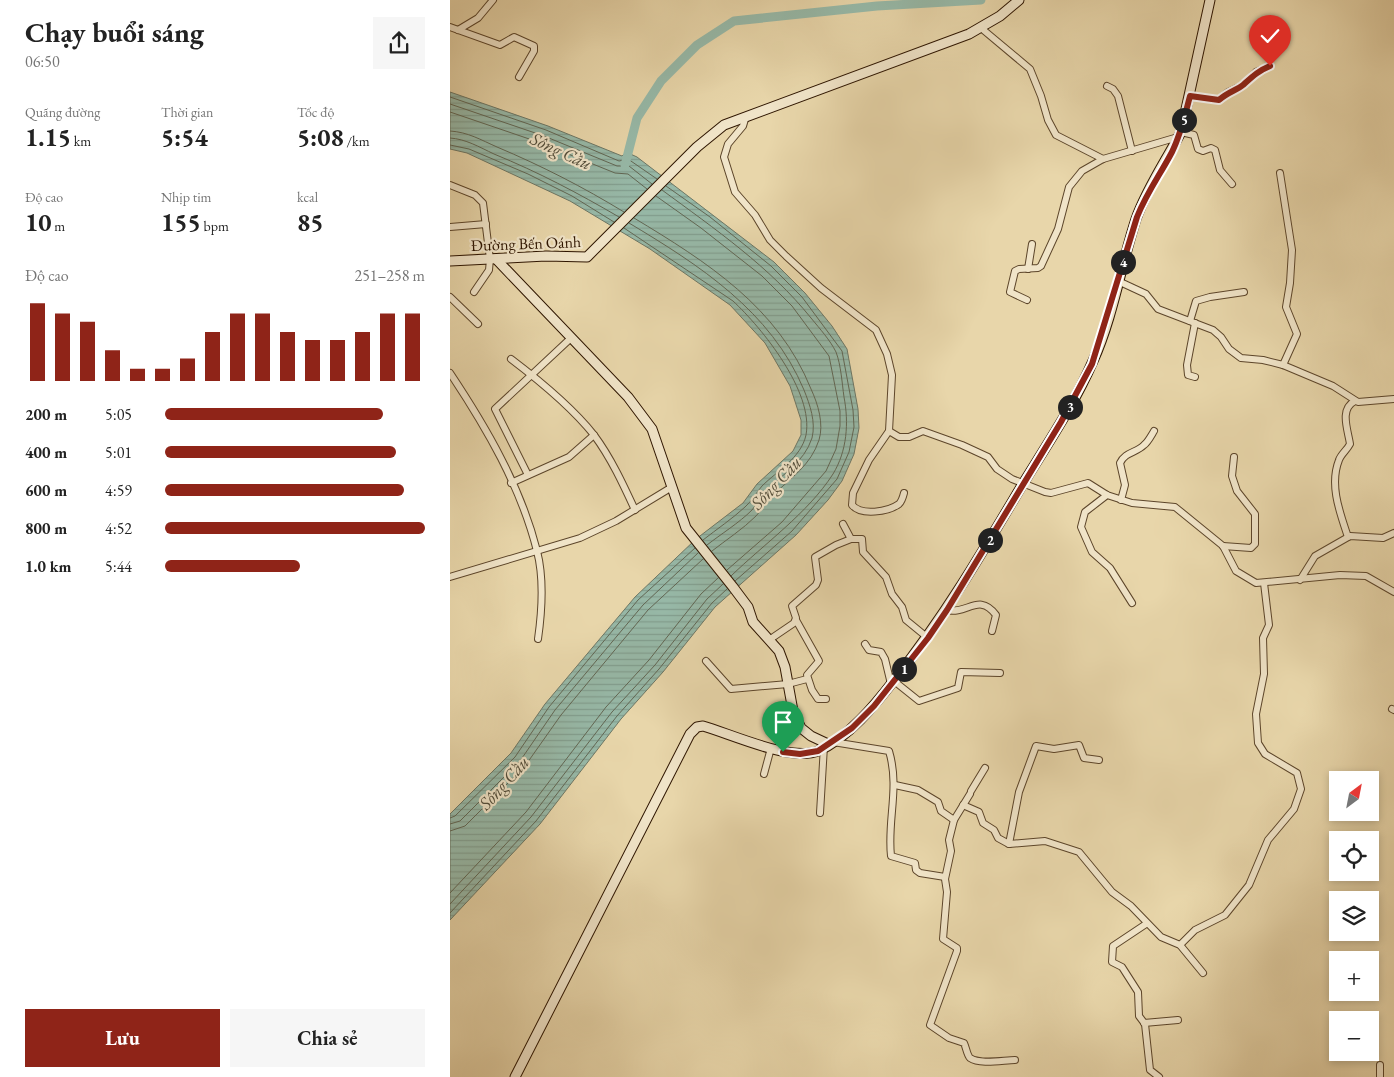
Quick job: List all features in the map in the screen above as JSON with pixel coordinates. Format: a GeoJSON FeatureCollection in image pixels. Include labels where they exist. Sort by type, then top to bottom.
{"type":"FeatureCollection","features":[{"type":"Feature","properties":{"kind":"street"},"geometry":{"type":"LineString","coordinates":[[458,30],[478,18],[493,0]]}},
{"type":"Feature","properties":{"kind":"street","name":"Đường Bến Oánh"},"geometry":{"type":"LineString","coordinates":[[450,261],[546,256],[581,259],[587,257],[724,124],[981,28],[1019,0]]}},
{"type":"Feature","properties":{"kind":"street"},"geometry":{"type":"LineString","coordinates":[[515,1077],[690,734],[697,727],[703,726],[771,748],[800,754],[818,751],[852,728],[892,683],[928,638],[947,610],[1079,390],[1095,359],[1146,194],[1172,152],[1179,134],[1190,96],[1210,0]]}},
{"type":"Feature","properties":{"kind":"street"},"geometry":{"type":"LineString","coordinates":[[450,27],[500,44],[514,37],[534,46],[527,66],[519,76]]}},
{"type":"Feature","properties":{"kind":"street"},"geometry":{"type":"LineString","coordinates":[[981,28],[1030,70],[1048,120],[1056,135],[1103,159]]}},
{"type":"Feature","properties":{"kind":"street"},"geometry":{"type":"LineString","coordinates":[[1190,96],[1219,100],[1228,92],[1243,85],[1256,72],[1270,66]]}},
{"type":"Feature","properties":{"kind":"street"},"geometry":{"type":"LineString","coordinates":[[1107,86],[1113,89],[1118,96],[1132,151]]}},
{"type":"Feature","properties":{"kind":"street"},"geometry":{"type":"LineString","coordinates":[[746,115],[743,126],[728,144],[724,157],[735,192],[756,215],[770,240],[780,250],[821,288],[842,301],[880,335],[892,375],[889,432],[869,460],[853,494],[852,505],[859,511],[869,512],[897,505],[901,502],[904,493]]}},
{"type":"Feature","properties":{"kind":"street"},"geometry":{"type":"LineString","coordinates":[[1027,300],[1010,290],[1015,271],[1041,266],[1058,229],[1073,181],[1082,171],[1103,159],[1179,134],[1194,135],[1200,151],[1211,148],[1215,150],[1220,170],[1232,184]]}},
{"type":"Feature","properties":{"kind":"street"},"geometry":{"type":"LineString","coordinates":[[1280,173],[1292,250],[1286,307],[1297,334],[1283,365]]}},
{"type":"Feature","properties":{"kind":"street"},"geometry":{"type":"LineString","coordinates":[[450,185],[480,198],[483,203],[493,259],[489,270],[474,292]]}},
{"type":"Feature","properties":{"kind":"street"},"geometry":{"type":"LineString","coordinates":[[450,228],[486,224]]}},
{"type":"Feature","properties":{"kind":"street"},"geometry":{"type":"LineString","coordinates":[[1028,269],[1032,244]]}},
{"type":"Feature","properties":{"kind":"street"},"geometry":{"type":"LineString","coordinates":[[493,259],[628,397],[645,418],[652,429],[686,528],[748,607],[753,622],[783,660],[793,711],[802,728],[811,736],[828,744],[889,751],[895,785],[890,834],[891,856],[915,863],[916,870],[920,873],[945,877]]}},
{"type":"Feature","properties":{"kind":"street"},"geometry":{"type":"LineString","coordinates":[[1118,281],[1146,294],[1158,309],[1218,334],[1229,349],[1241,358],[1266,360],[1283,365],[1333,386],[1355,401]]}},
{"type":"Feature","properties":{"kind":"street"},"geometry":{"type":"LineString","coordinates":[[1195,377],[1188,375],[1187,365],[1196,301],[1244,292]]}},
{"type":"Feature","properties":{"kind":"street"},"geometry":{"type":"LineString","coordinates":[[450,297],[478,324]]}},
{"type":"Feature","properties":{"kind":"street"},"geometry":{"type":"LineString","coordinates":[[528,475],[495,409],[571,338]]}},
{"type":"Feature","properties":{"kind":"street"},"geometry":{"type":"LineString","coordinates":[[511,359],[558,397],[594,435],[615,468],[635,510]]}},
{"type":"Feature","properties":{"kind":"street"},"geometry":{"type":"LineString","coordinates":[[450,372],[484,424],[511,482],[537,550],[541,585],[538,639]]}},
{"type":"Feature","properties":{"kind":"street"},"geometry":{"type":"LineString","coordinates":[[1348,537],[1338,504],[1336,481],[1339,459],[1350,444],[1346,413],[1350,403],[1355,401],[1394,399]]}},
{"type":"Feature","properties":{"kind":"street"},"geometry":{"type":"LineString","coordinates":[[889,432],[899,437],[923,431],[962,445],[988,457],[999,471],[1023,484],[1051,493],[1088,483],[1107,495],[1122,500],[1142,505],[1174,506],[1223,546],[1236,571],[1252,582],[1264,583],[1340,575],[1366,576],[1394,592]]}},
{"type":"Feature","properties":{"kind":"street"},"geometry":{"type":"LineString","coordinates":[[1122,500],[1125,485],[1120,463],[1126,454],[1145,445],[1154,431]]}},
{"type":"Feature","properties":{"kind":"street"},"geometry":{"type":"LineString","coordinates":[[511,482],[570,458],[594,435]]}},
{"type":"Feature","properties":{"kind":"street"},"geometry":{"type":"LineString","coordinates":[[1223,546],[1251,548],[1255,544],[1255,514],[1237,491],[1232,476],[1234,457]]}},
{"type":"Feature","properties":{"kind":"street"},"geometry":{"type":"LineString","coordinates":[[450,578],[580,538],[635,510],[672,487]]}},
{"type":"Feature","properties":{"kind":"street"},"geometry":{"type":"LineString","coordinates":[[1107,495],[1086,512],[1081,528],[1092,552],[1110,568],[1132,602]]}},
{"type":"Feature","properties":{"kind":"street"},"geometry":{"type":"LineString","coordinates":[[843,524],[851,540]]}},
{"type":"Feature","properties":{"kind":"street"},"geometry":{"type":"LineString","coordinates":[[1300,580],[1315,556],[1348,537],[1353,535],[1382,538],[1394,534]]}},
{"type":"Feature","properties":{"kind":"street"},"geometry":{"type":"LineString","coordinates":[[826,699],[818,699],[807,679],[807,675],[819,661],[796,620],[792,606],[818,582],[815,557],[836,545],[862,539],[863,552],[886,577],[892,594],[902,607],[906,620],[928,638]]}},
{"type":"Feature","properties":{"kind":"street"},"geometry":{"type":"LineString","coordinates":[[1180,945],[1187,936],[1203,924],[1225,915],[1240,899],[1255,875],[1268,840],[1292,812],[1301,789],[1297,773],[1264,754],[1258,743],[1256,714],[1264,674],[1263,638],[1269,625],[1264,583]]}},
{"type":"Feature","properties":{"kind":"street"},"geometry":{"type":"LineString","coordinates":[[947,610],[955,612],[972,605],[984,605],[996,615],[992,630]]}},
{"type":"Feature","properties":{"kind":"street"},"geometry":{"type":"LineString","coordinates":[[769,640],[796,620]]}},
{"type":"Feature","properties":{"kind":"street"},"geometry":{"type":"LineString","coordinates":[[865,644],[870,650],[879,650],[883,656],[892,683],[919,701],[958,688],[961,672],[1000,673]]}},
{"type":"Feature","properties":{"kind":"street"},"geometry":{"type":"LineString","coordinates":[[706,661],[731,689],[788,684],[807,679]]}},
{"type":"Feature","properties":{"kind":"street"},"geometry":{"type":"LineString","coordinates":[[820,814],[828,744]]}},
{"type":"Feature","properties":{"kind":"street"},"geometry":{"type":"LineString","coordinates":[[1009,844],[1019,792],[1036,746],[1054,749],[1079,745],[1084,758],[1099,760]]}},
{"type":"Feature","properties":{"kind":"street"},"geometry":{"type":"LineString","coordinates":[[764,774],[771,748]]}},
{"type":"Feature","properties":{"kind":"street"},"geometry":{"type":"LineString","coordinates":[[985,768],[954,820],[949,840],[951,851],[945,877],[947,892],[943,939],[957,948],[957,951],[930,1025],[949,1038],[964,1043],[970,1058],[994,1062],[1015,1060]]}},
{"type":"Feature","properties":{"kind":"street"},"geometry":{"type":"LineString","coordinates":[[895,785],[918,790],[938,802],[941,811],[954,820]]}},
{"type":"Feature","properties":{"kind":"street"},"geometry":{"type":"LineString","coordinates":[[963,805],[979,812],[983,823],[994,830],[998,838],[1009,844],[1045,841],[1076,850],[1100,879],[1131,906],[1146,924],[1165,940],[1180,945],[1203,973]]}},
{"type":"Feature","properties":{"kind":"street"},"geometry":{"type":"LineString","coordinates":[[1146,924],[1118,942],[1112,952],[1113,964],[1122,967],[1138,992],[1139,1016],[1144,1023],[1150,1070],[1160,1077]]}},
{"type":"Feature","properties":{"kind":"street"},"geometry":{"type":"LineString","coordinates":[[1144,1023],[1178,1020]]}},
{"type":"Feature","properties":{"kind":"street"},"geometry":{"type":"LineString","coordinates":[[1380,1065],[1380,1077]]}},
{"type":"Feature","properties":{"kind":"water","name":"Sông Cầu"},"geometry":{"type":"Polygon","coordinates":[[[450,92],[548,126],[622,156],[626,152],[637,157],[774,262],[805,293],[832,326],[847,349],[858,409],[859,428],[854,454],[842,481],[828,500],[796,535],[715,607],[663,672],[621,719],[540,824],[450,920],[450,814],[511,753],[545,704],[635,597],[696,539],[743,503],[757,484],[793,451],[801,435],[801,420],[790,386],[765,343],[730,305],[650,249],[570,201],[467,153],[450,149],[450,92]]]}},
{"type":"Feature","properties":{"kind":"waterway"},"geometry":{"type":"LineString","coordinates":[[625,165],[637,118],[661,81],[697,45],[734,21],[877,6],[981,0]]}},
{"type":"Feature","properties":{"kind":"route"},"geometry":{"type":"LineString","coordinates":[[783,752],[800,754],[818,751],[852,728],[874,706],[928,638],[952,602],[1061,422],[1095,359],[1137,217],[1146,194],[1172,152],[1181,132],[1190,96],[1219,100],[1234,88],[1243,85],[1256,72],[1270,66]]}}]}
